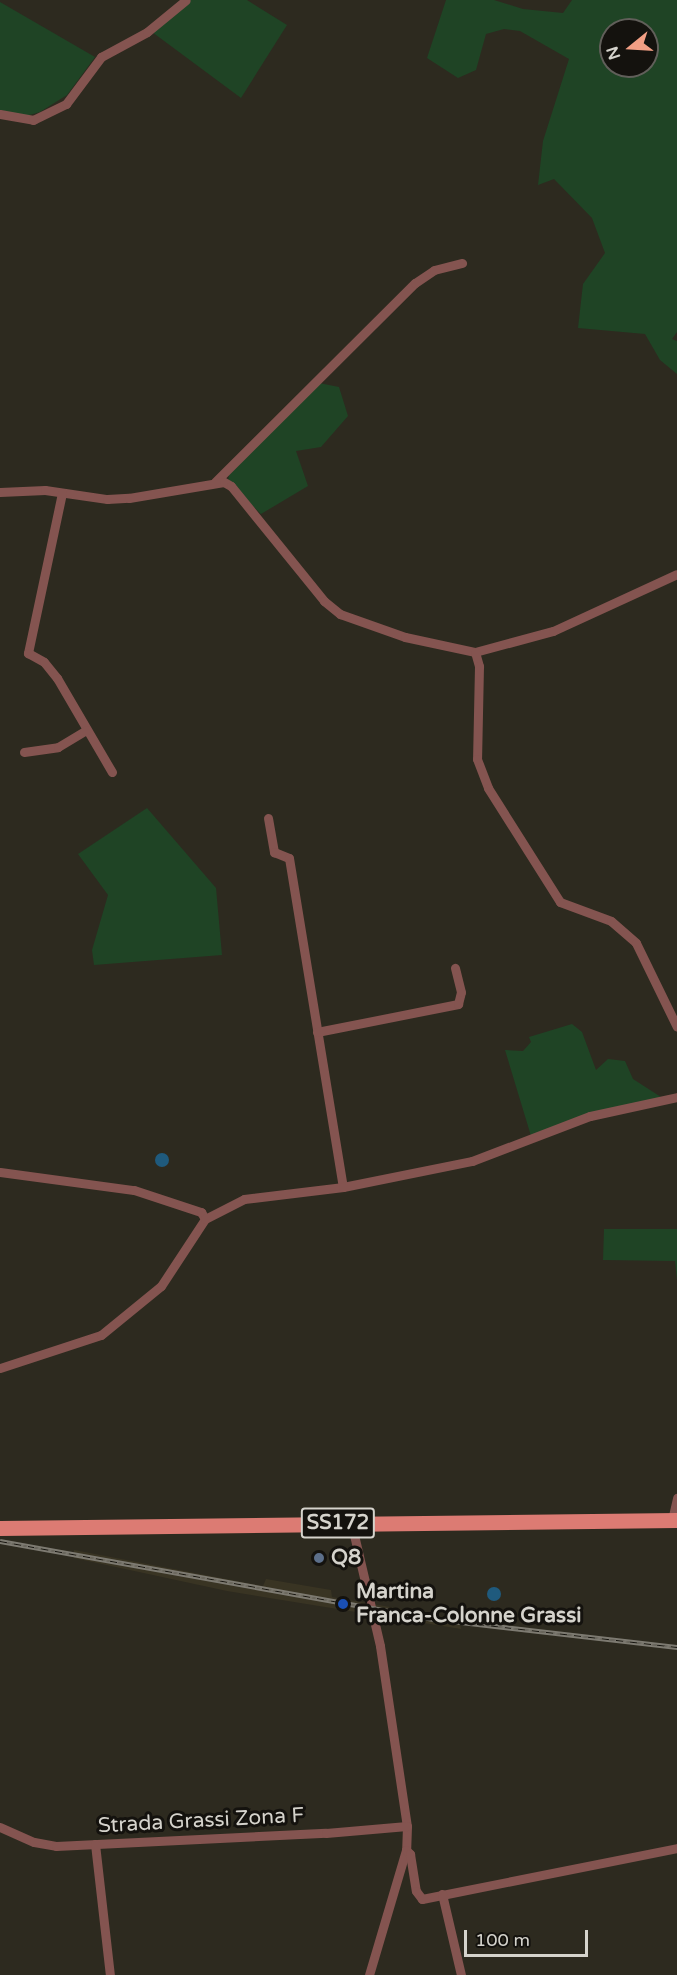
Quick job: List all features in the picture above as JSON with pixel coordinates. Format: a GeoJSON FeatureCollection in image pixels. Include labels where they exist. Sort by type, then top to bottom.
{"type":"FeatureCollection","features":[{"type":"Feature","properties":{"kind":"main road","name":"SS172"},"geometry":{"type":"LineString","coordinates":[[0,1528],[351,1522],[674,1520]]}},
{"type":"Feature","properties":{"kind":"street"},"geometry":{"type":"LineString","coordinates":[[0,114],[33,120],[66,104],[101,57],[147,32],[186,0]]}},
{"type":"Feature","properties":{"kind":"street"},"geometry":{"type":"LineString","coordinates":[[215,482],[415,284],[434,270],[462,263]]}},
{"type":"Feature","properties":{"kind":"street"},"geometry":{"type":"LineString","coordinates":[[0,492],[62,493],[129,498],[215,482],[231,486],[324,601],[340,614],[405,637],[475,652],[553,631],[677,574]]}},
{"type":"Feature","properties":{"kind":"street"},"geometry":{"type":"LineString","coordinates":[[62,493],[28,653],[49,667],[112,772]]}},
{"type":"Feature","properties":{"kind":"street"},"geometry":{"type":"LineString","coordinates":[[475,652],[479,666],[477,759],[485,782],[560,902],[611,921],[636,943],[677,1027]]}},
{"type":"Feature","properties":{"kind":"street"},"geometry":{"type":"LineString","coordinates":[[24,752],[58,747],[86,730]]}},
{"type":"Feature","properties":{"kind":"street"},"geometry":{"type":"LineString","coordinates":[[268,818],[274,852],[289,858],[343,1187]]}},
{"type":"Feature","properties":{"kind":"street"},"geometry":{"type":"LineString","coordinates":[[317,1032],[458,1004],[461,992],[455,968]]}},
{"type":"Feature","properties":{"kind":"street"},"geometry":{"type":"LineString","coordinates":[[0,1368],[101,1335],[161,1286],[205,1219],[244,1199],[343,1187],[472,1161],[590,1116],[677,1097]]}},
{"type":"Feature","properties":{"kind":"street"},"geometry":{"type":"LineString","coordinates":[[0,1172],[134,1190],[201,1212],[205,1219]]}},
{"type":"Feature","properties":{"kind":"street"},"geometry":{"type":"LineString","coordinates":[[674,1520],[677,1498]]}},
{"type":"Feature","properties":{"kind":"street"},"geometry":{"type":"LineString","coordinates":[[351,1522],[380,1646],[407,1826],[406,1850],[369,1975]]}},
{"type":"Feature","properties":{"kind":"street","name":"Strada Grassi Zona F"},"geometry":{"type":"LineString","coordinates":[[0,1827],[34,1842],[56,1846],[327,1833],[407,1826]]}},
{"type":"Feature","properties":{"kind":"street"},"geometry":{"type":"LineString","coordinates":[[95,1844],[110,1975]]}},
{"type":"Feature","properties":{"kind":"street"},"geometry":{"type":"LineString","coordinates":[[406,1850],[418,1896],[422,1899],[677,1848]]}},
{"type":"Feature","properties":{"kind":"street"},"geometry":{"type":"LineString","coordinates":[[442,1894],[461,1975]]}},
{"type":"Feature","properties":{"kind":"shaded area"},"geometry":{"type":"Polygon","coordinates":[[[74,1550],[263,1586],[266,1579],[331,1590],[332,1597],[459,1619],[461,1629],[227,1591],[74,1558],[74,1550]]]}},
{"type":"Feature","properties":{"kind":"green space"},"geometry":{"type":"Polygon","coordinates":[[[191,0],[247,0],[287,25],[241,98],[152,32],[191,0]]]}},
{"type":"Feature","properties":{"kind":"green space"},"geometry":{"type":"Polygon","coordinates":[[[446,0],[494,0],[523,9],[563,13],[572,0],[677,0],[677,332],[672,339],[677,341],[677,374],[660,360],[645,334],[578,328],[583,284],[605,253],[592,218],[554,179],[538,185],[543,141],[569,59],[520,31],[504,29],[486,34],[476,70],[458,78],[427,58],[446,0]]]}},
{"type":"Feature","properties":{"kind":"green space"},"geometry":{"type":"Polygon","coordinates":[[[0,2],[95,57],[67,95],[40,112],[26,116],[0,110],[0,2]]]}},
{"type":"Feature","properties":{"kind":"green space"},"geometry":{"type":"Polygon","coordinates":[[[319,383],[339,387],[348,416],[321,447],[296,451],[308,486],[261,514],[228,481],[229,475],[319,383]]]}},
{"type":"Feature","properties":{"kind":"green space"},"geometry":{"type":"Polygon","coordinates":[[[147,808],[216,888],[222,955],[94,965],[92,950],[108,895],[78,854],[147,808]]]}},
{"type":"Feature","properties":{"kind":"green space"},"geometry":{"type":"Polygon","coordinates":[[[572,1024],[582,1032],[596,1070],[608,1059],[625,1061],[633,1079],[661,1097],[531,1136],[505,1050],[523,1051],[531,1042],[529,1037],[572,1024]]]}},
{"type":"Feature","properties":{"kind":"green space"},"geometry":{"type":"Polygon","coordinates":[[[604,1229],[677,1229],[677,1280],[675,1261],[603,1260],[604,1229]]]}},
{"type":"Feature","properties":{"kind":"water"},"geometry":{"type":"Polygon","coordinates":[[[162,1153],[167,1155],[169,1160],[167,1165],[162,1167],[157,1165],[155,1160],[157,1155],[162,1153]]]}},
{"type":"Feature","properties":{"kind":"water"},"geometry":{"type":"Polygon","coordinates":[[[494,1587],[499,1589],[501,1594],[499,1599],[494,1601],[489,1599],[487,1594],[489,1589],[494,1587]]]}},
{"type":"Feature","properties":{"kind":"railway"},"geometry":{"type":"LineString","coordinates":[[0,1541],[435,1619],[677,1647]]}},
{"type":"Feature","properties":{"kind":"place","name":"Q8"},"geometry":{"type":"Point","coordinates":[319,1558]}},
{"type":"Feature","properties":{"kind":"place","name":"Martina Franca-Colonne Grassi"},"geometry":{"type":"Point","coordinates":[343,1604]}}]}
